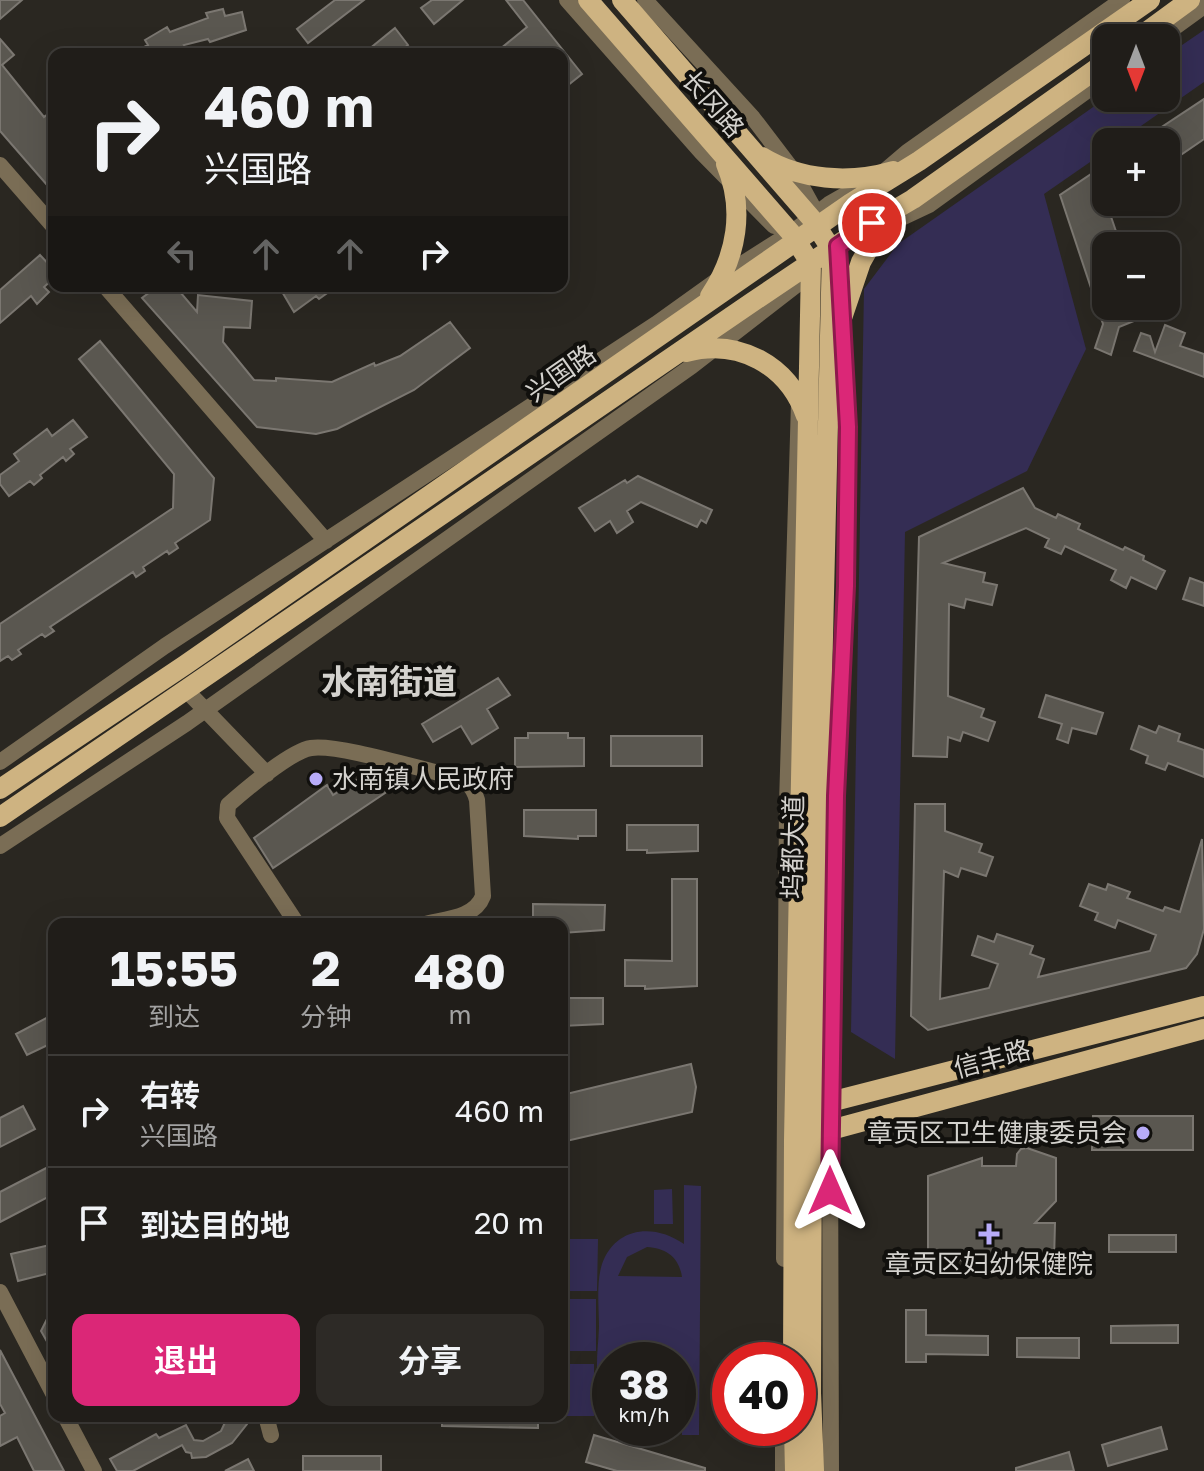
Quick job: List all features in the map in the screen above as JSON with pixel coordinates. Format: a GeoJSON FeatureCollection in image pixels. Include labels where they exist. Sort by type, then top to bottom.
{"type":"FeatureCollection","features":[{"type":"Feature","properties":{"kind":"main road","name":"长冈路"},"geometry":{"type":"LineString","coordinates":[[588,0],[721,153],[791,240]]}},
{"type":"Feature","properties":{"kind":"main road","name":"长冈路"},"geometry":{"type":"LineString","coordinates":[[622,0],[751,151],[817,221]]}},
{"type":"Feature","properties":{"kind":"main road","name":"兴国路"},"geometry":{"type":"LineString","coordinates":[[0,789],[185,665],[700,308],[817,221],[919,161],[1150,0]]}},
{"type":"Feature","properties":{"kind":"main road"},"geometry":{"type":"LineString","coordinates":[[1158,24],[1190,2]]}},
{"type":"Feature","properties":{"kind":"main road","name":"兴国路"},"geometry":{"type":"LineString","coordinates":[[0,817],[675,356],[808,271],[1092,72]]}},
{"type":"Feature","properties":{"kind":"main road"},"geometry":{"type":"LineString","coordinates":[[751,151],[797,173],[831,179],[880,175],[919,161]]}},
{"type":"Feature","properties":{"kind":"main road"},"geometry":{"type":"LineString","coordinates":[[700,308],[723,276],[736,233],[734,187],[721,153]]}},
{"type":"Feature","properties":{"kind":"main road"},"geometry":{"type":"LineString","coordinates":[[830,403],[834,354],[842,314],[861,262],[884,220],[913,199]]}},
{"type":"Feature","properties":{"kind":"main road"},"geometry":{"type":"LineString","coordinates":[[817,221],[835,252]]}},
{"type":"Feature","properties":{"kind":"main road"},"geometry":{"type":"LineString","coordinates":[[791,240],[808,271]]}},
{"type":"Feature","properties":{"kind":"main road","name":"坞都大道"},"geometry":{"type":"LineString","coordinates":[[812,1109],[835,252]]}},
{"type":"Feature","properties":{"kind":"main road","name":"坞都大道"},"geometry":{"type":"LineString","coordinates":[[808,271],[811,1393],[814,1471]]}},
{"type":"Feature","properties":{"kind":"main road"},"geometry":{"type":"LineString","coordinates":[[675,356],[715,347],[739,350],[764,361],[786,379],[799,398],[809,429]]}},
{"type":"Feature","properties":{"kind":"main road","name":"信丰路"},"geometry":{"type":"LineString","coordinates":[[812,1109],[1204,1006]]}},
{"type":"Feature","properties":{"kind":"main road","name":"信丰路"},"geometry":{"type":"LineString","coordinates":[[812,1134],[1204,1029]]}},
{"type":"Feature","properties":{"kind":"main road","name":"坞都大道"},"geometry":{"type":"LineString","coordinates":[[795,1342],[812,1134]]}},
{"type":"Feature","properties":{"kind":"main road"},"geometry":{"type":"LineString","coordinates":[[794,1446],[795,1471]]}},
{"type":"Feature","properties":{"kind":"street"},"geometry":{"type":"LineString","coordinates":[[0,762],[165,646],[656,324],[723,276],[791,240],[734,187],[567,0]]}},
{"type":"Feature","properties":{"kind":"street"},"geometry":{"type":"LineString","coordinates":[[645,0],[753,118],[792,169],[817,221],[907,152],[1122,0]]}},
{"type":"Feature","properties":{"kind":"street"},"geometry":{"type":"LineString","coordinates":[[1179,24],[1204,6]]}},
{"type":"Feature","properties":{"kind":"street"},"geometry":{"type":"LineString","coordinates":[[831,1471],[812,1109],[836,796],[846,586],[848,459],[842,314],[835,252],[929,205],[1092,87]]}},
{"type":"Feature","properties":{"kind":"street"},"geometry":{"type":"LineString","coordinates":[[0,165],[48,220]]}},
{"type":"Feature","properties":{"kind":"street"},"geometry":{"type":"LineString","coordinates":[[0,846],[205,710],[715,347],[808,271]]}},
{"type":"Feature","properties":{"kind":"street"},"geometry":{"type":"LineString","coordinates":[[783,1342],[787,804],[799,398],[808,271]]}},
{"type":"Feature","properties":{"kind":"street"},"geometry":{"type":"LineString","coordinates":[[110,292],[326,541]]}},
{"type":"Feature","properties":{"kind":"street"},"geometry":{"type":"LineString","coordinates":[[186,690],[267,774]]}},
{"type":"Feature","properties":{"kind":"street"},"geometry":{"type":"LineString","coordinates":[[293,918],[227,818],[228,805],[267,774],[309,748],[331,749],[455,777],[474,787],[483,896],[480,906],[448,918]]}},
{"type":"Feature","properties":{"kind":"street"},"geometry":{"type":"LineString","coordinates":[[0,1292],[48,1384]]}},
{"type":"Feature","properties":{"kind":"street"},"geometry":{"type":"LineString","coordinates":[[68,1422],[94,1471]]}},
{"type":"Feature","properties":{"kind":"street"},"geometry":{"type":"LineString","coordinates":[[268,1422],[271,1435]]}},
{"type":"Feature","properties":{"kind":"street"},"geometry":{"type":"LineString","coordinates":[[783,1446],[783,1471]]}},
{"type":"Feature","properties":{"kind":"shaded area"},"geometry":{"type":"Polygon","coordinates":[[[1204,30],[1204,82],[1180,99],[1180,46],[1204,30]]]}},
{"type":"Feature","properties":{"kind":"shaded area"},"geometry":{"type":"Polygon","coordinates":[[[1092,108],[1092,112],[1161,112],[1138,128],[1092,128],[1092,161],[1044,194],[1086,349],[1027,471],[905,532],[895,1059],[851,1032],[864,289],[898,244],[1092,108]]]}},
{"type":"Feature","properties":{"kind":"shaded area"},"geometry":{"type":"Polygon","coordinates":[[[684,1185],[701,1186],[699,1435],[696,1435],[696,1342],[598,1342],[599,1279],[608,1251],[627,1235],[638,1232],[661,1233],[684,1244],[684,1185]],[[647,1247],[627,1257],[618,1276],[682,1277],[675,1259],[666,1252],[647,1247]]]}},
{"type":"Feature","properties":{"kind":"shaded area"},"geometry":{"type":"Polygon","coordinates":[[[672,1189],[673,1224],[654,1224],[654,1190],[672,1189]]]}},
{"type":"Feature","properties":{"kind":"shaded area"},"geometry":{"type":"Polygon","coordinates":[[[570,1239],[598,1239],[597,1291],[570,1291],[570,1239]]]}},
{"type":"Feature","properties":{"kind":"shaded area"},"geometry":{"type":"Polygon","coordinates":[[[568,1299],[596,1299],[596,1342],[592,1342],[592,1351],[568,1351],[568,1299]]]}},
{"type":"Feature","properties":{"kind":"shaded area"},"geometry":{"type":"Polygon","coordinates":[[[568,1364],[592,1364],[592,1416],[568,1416],[568,1364]]]}},
{"type":"Feature","properties":{"kind":"building"},"geometry":{"type":"Polygon","coordinates":[[[0,0],[22,0],[0,19],[0,0]]]}},
{"type":"Feature","properties":{"kind":"building"},"geometry":{"type":"Polygon","coordinates":[[[335,0],[364,0],[308,43],[297,29],[335,0]]]}},
{"type":"Feature","properties":{"kind":"building"},"geometry":{"type":"Polygon","coordinates":[[[432,0],[463,0],[434,24],[421,8],[432,0]]]}},
{"type":"Feature","properties":{"kind":"building"},"geometry":{"type":"Polygon","coordinates":[[[506,0],[523,0],[561,48],[501,48],[527,27],[506,0]]]}},
{"type":"Feature","properties":{"kind":"building"},"geometry":{"type":"Polygon","coordinates":[[[223,9],[225,16],[242,12],[246,30],[210,42],[208,39],[184,45],[186,48],[142,48],[148,45],[145,40],[167,27],[170,32],[208,18],[206,13],[223,9]]]}},
{"type":"Feature","properties":{"kind":"building"},"geometry":{"type":"Polygon","coordinates":[[[395,28],[408,45],[404,48],[370,48],[395,28]]]}},
{"type":"Feature","properties":{"kind":"building"},"geometry":{"type":"Polygon","coordinates":[[[0,39],[14,55],[2,65],[44,117],[48,114],[48,186],[0,131],[0,39]]]}},
{"type":"Feature","properties":{"kind":"building"},"geometry":{"type":"Polygon","coordinates":[[[568,56],[582,74],[568,85],[568,56]]]}},
{"type":"Feature","properties":{"kind":"building"},"geometry":{"type":"Polygon","coordinates":[[[1204,99],[1204,139],[1180,155],[1180,128],[1160,128],[1204,99]]]}},
{"type":"Feature","properties":{"kind":"building"},"geometry":{"type":"Polygon","coordinates":[[[1092,173],[1092,216],[1111,216],[1116,232],[1092,232],[1092,291],[1060,195],[1092,173]]]}},
{"type":"Feature","properties":{"kind":"building"},"geometry":{"type":"Polygon","coordinates":[[[40,255],[48,264],[48,283],[44,287],[49,292],[37,304],[31,296],[0,323],[0,290],[40,255]]]}},
{"type":"Feature","properties":{"kind":"building"},"geometry":{"type":"Polygon","coordinates":[[[150,292],[180,292],[197,312],[198,295],[252,301],[250,328],[224,327],[223,342],[254,380],[276,381],[276,378],[332,382],[374,363],[375,366],[400,356],[450,322],[470,348],[414,390],[337,429],[316,434],[257,427],[142,298],[150,292]]]}},
{"type":"Feature","properties":{"kind":"building"},"geometry":{"type":"Polygon","coordinates":[[[282,292],[329,292],[319,299],[316,296],[294,312],[282,292]]]}},
{"type":"Feature","properties":{"kind":"building"},"geometry":{"type":"Polygon","coordinates":[[[1102,320],[1136,320],[1119,327],[1111,355],[1095,348],[1102,320]]]}},
{"type":"Feature","properties":{"kind":"building"},"geometry":{"type":"Polygon","coordinates":[[[1165,325],[1185,333],[1180,346],[1204,354],[1204,377],[1134,351],[1141,333],[1150,336],[1155,352],[1165,325]]]}},
{"type":"Feature","properties":{"kind":"building"},"geometry":{"type":"Polygon","coordinates":[[[100,341],[214,478],[210,520],[175,543],[178,548],[169,554],[167,551],[143,567],[145,571],[136,577],[133,572],[50,627],[54,631],[45,637],[42,634],[18,650],[21,654],[12,660],[8,656],[0,661],[0,624],[173,508],[174,474],[79,359],[100,341]]]}},
{"type":"Feature","properties":{"kind":"building"},"geometry":{"type":"Polygon","coordinates":[[[73,420],[87,437],[70,449],[74,454],[66,461],[63,457],[40,475],[42,478],[34,485],[30,481],[9,496],[0,484],[0,475],[19,461],[14,454],[47,429],[52,436],[73,420]]]}},
{"type":"Feature","properties":{"kind":"building"},"geometry":{"type":"Polygon","coordinates":[[[638,476],[712,510],[706,523],[701,520],[697,527],[641,502],[627,511],[633,522],[617,533],[610,521],[595,531],[579,508],[625,480],[627,483],[638,476]]]}},
{"type":"Feature","properties":{"kind":"building"},"geometry":{"type":"Polygon","coordinates":[[[1023,488],[1035,508],[1080,524],[1078,529],[1144,556],[1143,560],[1165,571],[1156,589],[1131,577],[1126,588],[1111,580],[1116,570],[1065,546],[1061,554],[1045,547],[1049,539],[1026,528],[943,563],[985,573],[983,582],[997,585],[992,605],[966,599],[964,608],[949,604],[948,696],[984,709],[981,717],[995,722],[988,741],[963,732],[960,741],[948,737],[947,757],[913,756],[919,537],[1023,488]]]}},
{"type":"Feature","properties":{"kind":"building"},"geometry":{"type":"Polygon","coordinates":[[[1190,578],[1204,583],[1204,606],[1183,599],[1190,578]]]}},
{"type":"Feature","properties":{"kind":"building"},"geometry":{"type":"Polygon","coordinates":[[[498,678],[510,695],[487,709],[498,728],[472,744],[461,726],[433,742],[422,724],[498,678]]]}},
{"type":"Feature","properties":{"kind":"building"},"geometry":{"type":"Polygon","coordinates":[[[1046,695],[1103,713],[1096,734],[1072,728],[1068,743],[1057,739],[1062,724],[1039,717],[1046,695]]]}},
{"type":"Feature","properties":{"kind":"building"},"geometry":{"type":"Polygon","coordinates":[[[1139,726],[1156,733],[1159,726],[1180,734],[1178,741],[1204,750],[1204,777],[1168,763],[1165,770],[1146,763],[1148,756],[1131,749],[1139,726]]]}},
{"type":"Feature","properties":{"kind":"building"},"geometry":{"type":"Polygon","coordinates":[[[528,733],[568,733],[568,738],[584,738],[584,766],[515,767],[515,738],[528,738],[528,733]]]}},
{"type":"Feature","properties":{"kind":"building"},"geometry":{"type":"Polygon","coordinates":[[[611,736],[702,736],[702,766],[611,766],[611,736]]]}},
{"type":"Feature","properties":{"kind":"building"},"geometry":{"type":"Polygon","coordinates":[[[375,768],[391,789],[273,868],[254,838],[327,785],[333,795],[375,768]]]}},
{"type":"Feature","properties":{"kind":"building"},"geometry":{"type":"Polygon","coordinates":[[[915,804],[945,804],[945,831],[982,844],[979,852],[993,857],[986,876],[961,868],[958,877],[944,871],[940,999],[989,988],[998,964],[972,955],[978,936],[994,942],[997,934],[1033,946],[1030,954],[1044,959],[1038,977],[1150,951],[1156,935],[1118,920],[1115,928],[1095,920],[1098,913],[1080,906],[1089,884],[1106,890],[1108,884],[1130,892],[1127,898],[1163,911],[1165,907],[1180,912],[1202,839],[1204,929],[1197,954],[1186,968],[928,1030],[911,1016],[915,804]]]}},
{"type":"Feature","properties":{"kind":"building"},"geometry":{"type":"Polygon","coordinates":[[[524,810],[596,810],[596,836],[578,836],[578,839],[524,836],[524,810]]]}},
{"type":"Feature","properties":{"kind":"building"},"geometry":{"type":"Polygon","coordinates":[[[627,825],[698,825],[698,851],[647,853],[647,850],[627,850],[627,825]]]}},
{"type":"Feature","properties":{"kind":"building"},"geometry":{"type":"Polygon","coordinates":[[[672,879],[697,879],[697,986],[645,989],[645,986],[625,986],[625,960],[672,961],[672,879]]]}},
{"type":"Feature","properties":{"kind":"building"},"geometry":{"type":"Polygon","coordinates":[[[533,904],[605,905],[604,930],[568,933],[568,918],[533,918],[533,904]]]}},
{"type":"Feature","properties":{"kind":"building"},"geometry":{"type":"Polygon","coordinates":[[[568,998],[603,998],[603,1024],[568,1026],[568,998]]]}},
{"type":"Feature","properties":{"kind":"building"},"geometry":{"type":"Polygon","coordinates":[[[48,1017],[48,1045],[27,1055],[16,1034],[48,1017]]]}},
{"type":"Feature","properties":{"kind":"building"},"geometry":{"type":"Polygon","coordinates":[[[691,1064],[696,1087],[692,1112],[568,1141],[568,1094],[691,1064]]]}},
{"type":"Feature","properties":{"kind":"building"},"geometry":{"type":"Polygon","coordinates":[[[23,1106],[35,1129],[0,1147],[0,1118],[23,1106]]]}},
{"type":"Feature","properties":{"kind":"building","name":"章贡区卫生健康委员会"},"geometry":{"type":"Polygon","coordinates":[[[1093,1116],[1193,1116],[1193,1150],[1092,1150],[1093,1116]]]}},
{"type":"Feature","properties":{"kind":"building"},"geometry":{"type":"Polygon","coordinates":[[[1027,1148],[1056,1158],[1056,1201],[1035,1223],[1055,1223],[1054,1261],[928,1260],[928,1176],[982,1158],[982,1166],[1016,1166],[1017,1154],[1027,1148]]]}},
{"type":"Feature","properties":{"kind":"building"},"geometry":{"type":"Polygon","coordinates":[[[48,1167],[48,1197],[0,1222],[0,1192],[48,1167]]]}},
{"type":"Feature","properties":{"kind":"building"},"geometry":{"type":"Polygon","coordinates":[[[1109,1235],[1176,1235],[1176,1252],[1109,1252],[1109,1235]]]}},
{"type":"Feature","properties":{"kind":"building"},"geometry":{"type":"Polygon","coordinates":[[[48,1245],[48,1274],[18,1281],[11,1254],[48,1245]]]}},
{"type":"Feature","properties":{"kind":"building"},"geometry":{"type":"Polygon","coordinates":[[[906,1310],[926,1310],[926,1335],[988,1336],[988,1355],[926,1354],[926,1362],[906,1362],[906,1310]]]}},
{"type":"Feature","properties":{"kind":"building"},"geometry":{"type":"Polygon","coordinates":[[[48,1317],[48,1343],[41,1331],[48,1317]]]}},
{"type":"Feature","properties":{"kind":"building"},"geometry":{"type":"Polygon","coordinates":[[[1178,1325],[1178,1343],[1111,1343],[1111,1326],[1178,1325]]]}},
{"type":"Feature","properties":{"kind":"building"},"geometry":{"type":"Polygon","coordinates":[[[1017,1338],[1079,1338],[1079,1358],[1017,1357],[1017,1338]]]}},
{"type":"Feature","properties":{"kind":"building"},"geometry":{"type":"Polygon","coordinates":[[[0,1350],[64,1471],[34,1471],[17,1437],[0,1446],[0,1416],[5,1413],[0,1404],[0,1350]]]}},
{"type":"Feature","properties":{"kind":"building"},"geometry":{"type":"Polygon","coordinates":[[[225,1422],[247,1422],[232,1443],[206,1457],[192,1458],[182,1445],[133,1471],[117,1471],[110,1459],[156,1434],[159,1438],[186,1425],[194,1440],[203,1441],[221,1431],[225,1422]]]}},
{"type":"Feature","properties":{"kind":"building"},"geometry":{"type":"Polygon","coordinates":[[[442,1422],[538,1422],[538,1428],[442,1426],[442,1422]]]}},
{"type":"Feature","properties":{"kind":"building"},"geometry":{"type":"Polygon","coordinates":[[[1161,1427],[1167,1449],[1108,1466],[1102,1445],[1161,1427]]]}},
{"type":"Feature","properties":{"kind":"building"},"geometry":{"type":"Polygon","coordinates":[[[592,1442],[592,1446],[631,1446],[705,1468],[705,1471],[617,1471],[586,1462],[592,1442]]]}},
{"type":"Feature","properties":{"kind":"building"},"geometry":{"type":"Polygon","coordinates":[[[1069,1452],[1074,1471],[1016,1471],[1016,1468],[1069,1452]]]}},
{"type":"Feature","properties":{"kind":"building"},"geometry":{"type":"Polygon","coordinates":[[[303,1456],[381,1456],[381,1471],[303,1471],[303,1456]]]}},
{"type":"Feature","properties":{"kind":"building"},"geometry":{"type":"Polygon","coordinates":[[[248,1459],[254,1471],[225,1471],[248,1459]]]}},
{"type":"Feature","properties":{"kind":"place","name":"水南镇人民政府"},"geometry":{"type":"Point","coordinates":[316,779]}},
{"type":"Feature","properties":{"kind":"place","name":"章贡区卫生健康委员会"},"geometry":{"type":"Point","coordinates":[1143,1133]}},
{"type":"Feature","properties":{"kind":"place","name":"章贡区妇幼保健院"},"geometry":{"type":"Point","coordinates":[989,1234]}},
{"type":"Feature","properties":{"kind":"district","name":"水南街道"},"geometry":{"type":"Point","coordinates":[389,682]}},
{"type":"Feature","properties":{"kind":"route"},"geometry":{"type":"LineString","coordinates":[[830,1191],[836,796],[846,586],[848,427],[838,246],[872,223]]}}]}
